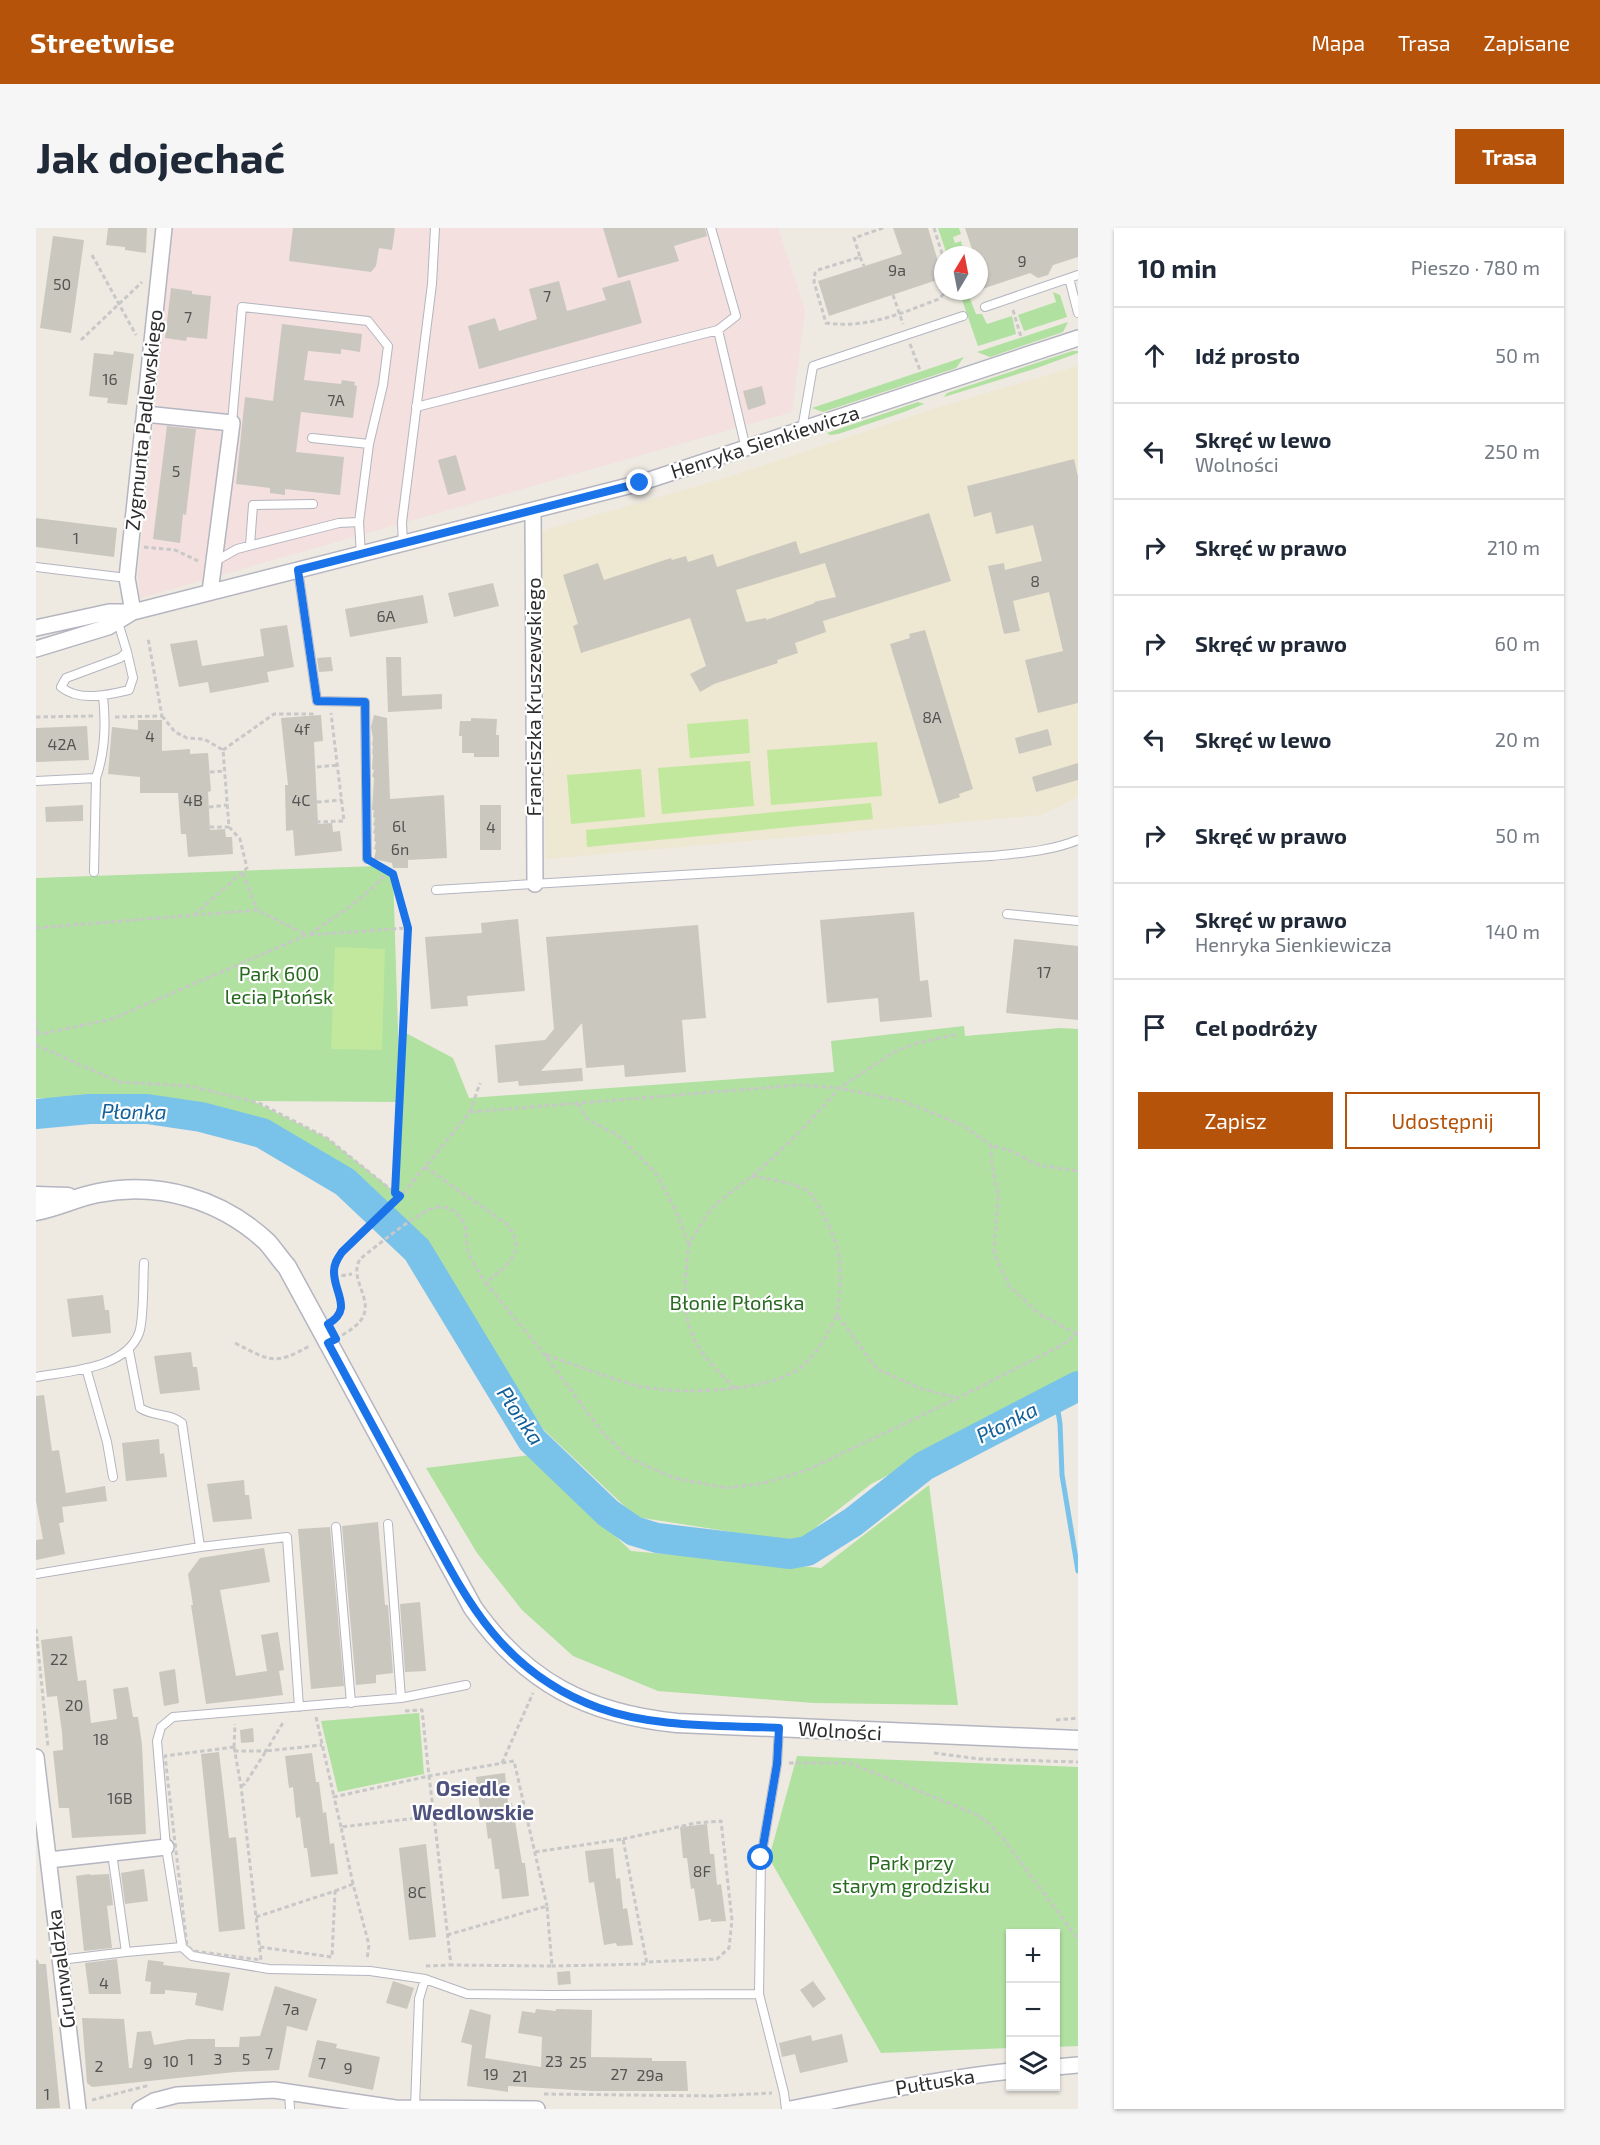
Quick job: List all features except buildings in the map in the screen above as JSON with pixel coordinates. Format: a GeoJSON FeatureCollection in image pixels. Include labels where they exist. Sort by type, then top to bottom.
{"type":"FeatureCollection","features":[{"type":"Feature","properties":{"kind":"street","name":"Zygmunta Padlewskiego"},"geometry":{"type":"LineString","coordinates":[[133,612],[127,578],[164,228]]}},
{"type":"Feature","properties":{"kind":"street","name":"Henryka Sienkiewicza"},"geometry":{"type":"LineString","coordinates":[[36,628],[133,612],[640,483],[1078,338]]}},
{"type":"Feature","properties":{"kind":"street"},"geometry":{"type":"LineString","coordinates":[[145,414],[232,423],[210,563],[210,592]]}},
{"type":"Feature","properties":{"kind":"street","name":"Franciszka Kruszewskiego"},"geometry":{"type":"LineString","coordinates":[[533,511],[535,884]]}},
{"type":"Feature","properties":{"kind":"street","name":"Henryka Sienkiewicza"},"geometry":{"type":"LineString","coordinates":[[36,649],[108,627],[116,616]]}},
{"type":"Feature","properties":{"kind":"street","name":"Wolności"},"geometry":{"type":"LineString","coordinates":[[36,1211],[78,1197],[116,1190],[160,1191],[188,1196],[216,1207],[240,1221],[268,1243],[287,1267],[468,1601],[486,1627],[521,1663],[569,1695],[624,1715],[677,1723],[1078,1740]]}},
{"type":"Feature","properties":{"kind":"street","name":"Wolności"},"geometry":{"type":"LineString","coordinates":[[36,1196],[78,1197]]}},
{"type":"Feature","properties":{"kind":"street","name":"Grunwaldzka"},"geometry":{"type":"LineString","coordinates":[[36,1757],[60,1960],[82,2105]]}},
{"type":"Feature","properties":{"kind":"street"},"geometry":{"type":"LineString","coordinates":[[49,1860],[166,1847]]}},
{"type":"Feature","properties":{"kind":"street"},"geometry":{"type":"LineString","coordinates":[[1060,2067],[1078,2065]]}},
{"type":"Feature","properties":{"kind":"street","name":"Pułtuska"},"geometry":{"type":"LineString","coordinates":[[788,2109],[955,2078],[1006,2072]]}},
{"type":"Feature","properties":{"kind":"street"},"geometry":{"type":"LineString","coordinates":[[140,2109],[161,2099],[177,2095],[246,2090],[274,2090],[395,2108],[538,2102]]}},
{"type":"Feature","properties":{"kind":"lane"},"geometry":{"type":"LineString","coordinates":[[403,544],[402,522],[432,284],[435,228]]}},
{"type":"Feature","properties":{"kind":"lane"},"geometry":{"type":"LineString","coordinates":[[416,407],[718,330],[736,316],[711,228]]}},
{"type":"Feature","properties":{"kind":"lane"},"geometry":{"type":"LineString","coordinates":[[985,307],[1078,275]]}},
{"type":"Feature","properties":{"kind":"lane"},"geometry":{"type":"LineString","coordinates":[[1069,278],[1078,313]]}},
{"type":"Feature","properties":{"kind":"lane"},"geometry":{"type":"LineString","coordinates":[[232,423],[242,307],[368,321],[388,346],[369,444],[359,522],[361,555]]}},
{"type":"Feature","properties":{"kind":"lane"},"geometry":{"type":"LineString","coordinates":[[802,430],[813,366],[963,316]]}},
{"type":"Feature","properties":{"kind":"lane"},"geometry":{"type":"LineString","coordinates":[[718,330],[746,449]]}},
{"type":"Feature","properties":{"kind":"lane"},"geometry":{"type":"LineString","coordinates":[[312,438],[369,444]]}},
{"type":"Feature","properties":{"kind":"lane"},"geometry":{"type":"LineString","coordinates":[[250,546],[253,505],[313,504]]}},
{"type":"Feature","properties":{"kind":"lane"},"geometry":{"type":"LineString","coordinates":[[210,563],[237,549],[339,523],[359,522]]}},
{"type":"Feature","properties":{"kind":"lane"},"geometry":{"type":"LineString","coordinates":[[36,567],[127,578]]}},
{"type":"Feature","properties":{"kind":"lane"},"geometry":{"type":"LineString","coordinates":[[298,570],[317,701],[365,702],[367,859]]}},
{"type":"Feature","properties":{"kind":"lane"},"geometry":{"type":"LineString","coordinates":[[116,616],[127,652],[133,678],[129,690],[103,696],[70,694],[61,687],[66,678],[120,658],[127,652]]}},
{"type":"Feature","properties":{"kind":"lane"},"geometry":{"type":"LineString","coordinates":[[94,872],[96,778],[102,761],[105,712],[103,696]]}},
{"type":"Feature","properties":{"kind":"lane"},"geometry":{"type":"LineString","coordinates":[[36,781],[96,778]]}},
{"type":"Feature","properties":{"kind":"lane"},"geometry":{"type":"LineString","coordinates":[[436,890],[992,856],[1047,849],[1078,840]]}},
{"type":"Feature","properties":{"kind":"lane"},"geometry":{"type":"LineString","coordinates":[[1007,914],[1078,921]]}},
{"type":"Feature","properties":{"kind":"lane"},"geometry":{"type":"LineString","coordinates":[[36,1377],[86,1368],[111,1361],[129,1351],[140,1332],[144,1263]]}},
{"type":"Feature","properties":{"kind":"lane"},"geometry":{"type":"LineString","coordinates":[[129,1351],[140,1408],[146,1412],[176,1418],[182,1423],[200,1547]]}},
{"type":"Feature","properties":{"kind":"lane"},"geometry":{"type":"LineString","coordinates":[[86,1368],[107,1442],[113,1477]]}},
{"type":"Feature","properties":{"kind":"lane"},"geometry":{"type":"LineString","coordinates":[[388,1524],[401,1698]]}},
{"type":"Feature","properties":{"kind":"lane"},"geometry":{"type":"LineString","coordinates":[[336,1527],[351,1702]]}},
{"type":"Feature","properties":{"kind":"lane"},"geometry":{"type":"LineString","coordinates":[[36,1575],[200,1547],[287,1537],[299,1707]]}},
{"type":"Feature","properties":{"kind":"lane"},"geometry":{"type":"LineString","coordinates":[[466,1685],[401,1698],[173,1717],[161,1727],[157,1741],[166,1847],[182,1947],[192,1956],[269,1969],[370,1971],[425,1979],[467,1994],[759,1994]]}},
{"type":"Feature","properties":{"kind":"lane"},"geometry":{"type":"LineString","coordinates":[[779,1728],[777,1764],[761,1858],[759,1994],[788,2109]]}},
{"type":"Feature","properties":{"kind":"lane"},"geometry":{"type":"LineString","coordinates":[[112,1853],[126,1952]]}},
{"type":"Feature","properties":{"kind":"lane"},"geometry":{"type":"LineString","coordinates":[[60,1960],[182,1947]]}},
{"type":"Feature","properties":{"kind":"lane"},"geometry":{"type":"LineString","coordinates":[[415,2107],[419,1998],[425,1979]]}},
{"type":"Feature","properties":{"kind":"lane"},"geometry":{"type":"LineString","coordinates":[[289,2092],[290,2109]]}},
{"type":"Feature","properties":{"kind":"path"},"geometry":{"type":"LineString","coordinates":[[864,266],[854,238],[883,228]]}},
{"type":"Feature","properties":{"kind":"path"},"geometry":{"type":"LineString","coordinates":[[934,228],[940,246]]}},
{"type":"Feature","properties":{"kind":"path"},"geometry":{"type":"LineString","coordinates":[[92,255],[141,342]]}},
{"type":"Feature","properties":{"kind":"path"},"geometry":{"type":"LineString","coordinates":[[860,256],[814,273],[814,282],[826,323],[845,326],[870,323],[936,300]]}},
{"type":"Feature","properties":{"kind":"path"},"geometry":{"type":"LineString","coordinates":[[81,340],[161,264]]}},
{"type":"Feature","properties":{"kind":"path"},"geometry":{"type":"LineString","coordinates":[[1009,298],[1021,337]]}},
{"type":"Feature","properties":{"kind":"path"},"geometry":{"type":"LineString","coordinates":[[140,547],[175,550],[210,563]]}},
{"type":"Feature","properties":{"kind":"path"},"geometry":{"type":"LineString","coordinates":[[223,750],[274,714],[332,713],[344,821],[316,822]]}},
{"type":"Feature","properties":{"kind":"path"},"geometry":{"type":"LineString","coordinates":[[162,716],[175,732],[187,738],[204,739],[223,750]]}},
{"type":"Feature","properties":{"kind":"path"},"geometry":{"type":"LineString","coordinates":[[194,915],[247,868],[240,839],[229,827],[223,750]]}},
{"type":"Feature","properties":{"kind":"path"},"geometry":{"type":"LineString","coordinates":[[317,767],[338,765]]}},
{"type":"Feature","properties":{"kind":"path"},"geometry":{"type":"LineString","coordinates":[[210,772],[225,771]]}},
{"type":"Feature","properties":{"kind":"path"},"geometry":{"type":"LineString","coordinates":[[317,802],[342,800]]}},
{"type":"Feature","properties":{"kind":"path"},"geometry":{"type":"LineString","coordinates":[[209,807],[227,805]]}},
{"type":"Feature","properties":{"kind":"path"},"geometry":{"type":"LineString","coordinates":[[210,827],[229,827]]}},
{"type":"Feature","properties":{"kind":"path"},"geometry":{"type":"LineString","coordinates":[[367,859],[393,874],[408,928],[395,1193]]}},
{"type":"Feature","properties":{"kind":"path"},"geometry":{"type":"LineString","coordinates":[[36,1021],[37,1035],[112,1019],[308,934],[375,886],[388,871]]}},
{"type":"Feature","properties":{"kind":"path"},"geometry":{"type":"LineString","coordinates":[[243,873],[257,910]]}},
{"type":"Feature","properties":{"kind":"path"},"geometry":{"type":"LineString","coordinates":[[36,928],[257,910],[308,934],[408,928]]}},
{"type":"Feature","properties":{"kind":"path"},"geometry":{"type":"LineString","coordinates":[[735,1388],[711,1365],[696,1343],[688,1322],[684,1299],[689,1246],[706,1216],[801,1130],[839,1088],[896,1051],[917,1043],[958,1034]]}},
{"type":"Feature","properties":{"kind":"path"},"geometry":{"type":"LineString","coordinates":[[36,1044],[119,1082],[190,1086],[259,1103],[327,1138],[400,1196]]}},
{"type":"Feature","properties":{"kind":"path"},"geometry":{"type":"LineString","coordinates":[[324,1336],[342,1309],[334,1277],[336,1261],[342,1252],[392,1206],[470,1112],[480,1083]]}},
{"type":"Feature","properties":{"kind":"path"},"geometry":{"type":"LineString","coordinates":[[470,1112],[799,1085],[839,1088],[906,1102],[962,1125],[992,1145],[1011,1151],[1038,1165],[1078,1171]]}},
{"type":"Feature","properties":{"kind":"path"},"geometry":{"type":"LineString","coordinates":[[578,1104],[588,1120],[619,1136],[655,1173],[673,1205],[689,1246]]}},
{"type":"Feature","properties":{"kind":"path"},"geometry":{"type":"LineString","coordinates":[[324,1336],[355,1328],[364,1316],[364,1300],[358,1264],[360,1259],[430,1209],[438,1207],[453,1210],[464,1224],[469,1254],[474,1266],[545,1354],[602,1432],[627,1457],[674,1478],[726,1488],[764,1483],[807,1470],[958,1398],[1062,1345],[1078,1333],[1039,1314],[1009,1286],[994,1253],[998,1195],[992,1165],[992,1145]]}},
{"type":"Feature","properties":{"kind":"path"},"geometry":{"type":"LineString","coordinates":[[425,1167],[507,1224],[514,1233],[516,1253],[510,1263],[486,1283]]}},
{"type":"Feature","properties":{"kind":"path"},"geometry":{"type":"LineString","coordinates":[[545,1354],[640,1386],[695,1391],[770,1382],[798,1370],[819,1348],[837,1315],[842,1271],[836,1242],[819,1206],[806,1189],[752,1176]]}},
{"type":"Feature","properties":{"kind":"path"},"geometry":{"type":"LineString","coordinates":[[334,1277],[352,1274]]}},
{"type":"Feature","properties":{"kind":"path"},"geometry":{"type":"LineString","coordinates":[[837,1315],[877,1369],[922,1389],[958,1398]]}},
{"type":"Feature","properties":{"kind":"path"},"geometry":{"type":"LineString","coordinates":[[235,1343],[263,1358],[274,1360],[289,1357],[307,1348]]}},
{"type":"Feature","properties":{"kind":"path"},"geometry":{"type":"LineString","coordinates":[[502,1763],[535,1690]]}},
{"type":"Feature","properties":{"kind":"path"},"geometry":{"type":"LineString","coordinates":[[399,1712],[422,1710],[451,1965]]}},
{"type":"Feature","properties":{"kind":"path"},"geometry":{"type":"LineString","coordinates":[[305,1718],[316,1717],[369,1945],[367,1961]]}},
{"type":"Feature","properties":{"kind":"path"},"geometry":{"type":"LineString","coordinates":[[1056,1720],[1078,1718]]}},
{"type":"Feature","properties":{"kind":"path"},"geometry":{"type":"LineString","coordinates":[[241,1786],[245,1784],[284,1720],[274,1721]]}},
{"type":"Feature","properties":{"kind":"path"},"geometry":{"type":"LineString","coordinates":[[244,1724],[233,1724],[234,1749],[241,1786],[261,1960],[194,1951],[188,1946],[165,1756],[234,1749],[266,1751],[322,1745]]}},
{"type":"Feature","properties":{"kind":"path"},"geometry":{"type":"LineString","coordinates":[[926,1752],[969,1759],[1078,1762]]}},
{"type":"Feature","properties":{"kind":"path"},"geometry":{"type":"LineString","coordinates":[[334,1797],[429,1776],[514,1761],[547,1906],[552,1966]]}},
{"type":"Feature","properties":{"kind":"path"},"geometry":{"type":"LineString","coordinates":[[777,1764],[850,1763],[985,1820],[1002,1838],[1078,1939]]}},
{"type":"Feature","properties":{"kind":"path"},"geometry":{"type":"LineString","coordinates":[[341,1827],[434,1816]]}},
{"type":"Feature","properties":{"kind":"path"},"geometry":{"type":"LineString","coordinates":[[415,1966],[647,1964],[647,1962],[717,1959],[729,1948],[732,1920],[721,1821],[696,1823],[623,1839],[535,1852]]}},
{"type":"Feature","properties":{"kind":"path"},"geometry":{"type":"LineString","coordinates":[[623,1839],[647,1962]]}},
{"type":"Feature","properties":{"kind":"path"},"geometry":{"type":"LineString","coordinates":[[256,1917],[353,1884]]}},
{"type":"Feature","properties":{"kind":"path"},"geometry":{"type":"LineString","coordinates":[[260,1947],[332,1957],[335,1891]]}},
{"type":"Feature","properties":{"kind":"path"},"geometry":{"type":"LineString","coordinates":[[447,1935],[547,1906]]}},
{"type":"Feature","properties":{"kind":"path"},"geometry":{"type":"LineString","coordinates":[[82,2105],[157,2084]]}},
{"type":"Feature","properties":{"kind":"path"},"geometry":{"type":"LineString","coordinates":[[538,2102],[783,2093]]}},
{"type":"Feature","properties":{"kind":"shaded area"},"geometry":{"type":"Polygon","coordinates":[[[171,228],[778,228],[805,310],[792,412],[140,598],[138,573],[155,416],[171,228]]]}},
{"type":"Feature","properties":{"kind":"shaded area"},"geometry":{"type":"Polygon","coordinates":[[[1078,366],[1078,797],[1041,815],[546,859],[541,531],[719,480],[930,410],[1078,366]]]}},
{"type":"Feature","properties":{"kind":"green space"},"geometry":{"type":"Polygon","coordinates":[[[938,228],[959,228],[961,234],[953,237],[955,243],[961,241],[962,246],[944,246],[938,228]]]}},
{"type":"Feature","properties":{"kind":"green space"},"geometry":{"type":"Polygon","coordinates":[[[1053,292],[1060,295],[1067,317],[1024,331],[1018,315],[1056,302],[1053,292]]]}},
{"type":"Feature","properties":{"kind":"green space"},"geometry":{"type":"Polygon","coordinates":[[[962,300],[971,300],[976,314],[982,314],[987,324],[1012,316],[1016,334],[978,346],[962,300]]]}},
{"type":"Feature","properties":{"kind":"green space"},"geometry":{"type":"Polygon","coordinates":[[[1068,322],[1063,332],[990,357],[977,352],[1068,322]]]}},
{"type":"Feature","properties":{"kind":"green space"},"geometry":{"type":"Polygon","coordinates":[[[1072,351],[1078,351],[1078,353],[944,397],[947,393],[1072,351]]]}},
{"type":"Feature","properties":{"kind":"green space"},"geometry":{"type":"Polygon","coordinates":[[[964,357],[956,368],[823,412],[812,408],[964,357]]]}},
{"type":"Feature","properties":{"kind":"green space"},"geometry":{"type":"Polygon","coordinates":[[[918,402],[924,404],[838,434],[827,433],[918,402]]]}},
{"type":"Feature","properties":{"kind":"green space"},"geometry":{"type":"Polygon","coordinates":[[[748,719],[750,753],[690,758],[687,724],[748,719]]]}},
{"type":"Feature","properties":{"kind":"green space"},"geometry":{"type":"Polygon","coordinates":[[[877,742],[882,796],[771,805],[767,750],[877,742]]]}},
{"type":"Feature","properties":{"kind":"green space"},"geometry":{"type":"Polygon","coordinates":[[[750,761],[754,806],[662,814],[658,768],[750,761]]]}},
{"type":"Feature","properties":{"kind":"green space"},"geometry":{"type":"Polygon","coordinates":[[[641,769],[645,817],[571,824],[567,775],[641,769]]]}},
{"type":"Feature","properties":{"kind":"green space"},"geometry":{"type":"Polygon","coordinates":[[[871,803],[873,819],[587,847],[586,830],[871,803]]]}},
{"type":"Feature","properties":{"kind":"green space","name":"Błonie Płońska"},"geometry":{"type":"Polygon","coordinates":[[[379,866],[393,874],[400,1092],[404,1032],[453,1058],[469,1098],[834,1072],[831,1041],[964,1026],[965,1036],[1060,1028],[1078,1029],[1078,1378],[871,1484],[797,1542],[636,1517],[543,1429],[423,1244],[348,1177],[266,1126],[164,1100],[36,1098],[36,878],[379,866]],[[253,1101],[327,1138],[395,1192],[400,1102],[253,1101]]]}},
{"type":"Feature","properties":{"kind":"green space"},"geometry":{"type":"Polygon","coordinates":[[[335,947],[385,949],[382,1050],[331,1049],[335,947]]]}},
{"type":"Feature","properties":{"kind":"green space"},"geometry":{"type":"Polygon","coordinates":[[[530,1455],[631,1551],[821,1568],[929,1485],[958,1705],[814,1703],[658,1691],[573,1656],[522,1610],[477,1553],[426,1468],[530,1455]]]}},
{"type":"Feature","properties":{"kind":"green space"},"geometry":{"type":"Polygon","coordinates":[[[419,1713],[424,1774],[338,1792],[321,1721],[419,1713]]]}},
{"type":"Feature","properties":{"kind":"green space","name":"Park przy starym grodzisku"},"geometry":{"type":"Polygon","coordinates":[[[797,1756],[1078,1767],[1078,2046],[1060,2047],[1060,1929],[1006,1929],[1006,2048],[881,2053],[769,1858],[797,1756]]]}},
{"type":"Feature","properties":{"kind":"waterway","name":"Płonka"},"geometry":{"type":"LineString","coordinates":[[36,1114],[89,1109],[147,1109],[201,1117],[262,1133],[345,1182],[417,1250],[532,1440],[608,1513],[634,1531],[657,1538],[790,1554],[807,1551],[853,1522],[924,1466],[1078,1386]]}},
{"type":"Feature","properties":{"kind":"waterway"},"geometry":{"type":"LineString","coordinates":[[1056,1398],[1060,1424],[1062,1475],[1078,1571]]}},
{"type":"Feature","properties":{"kind":"district","name":"Osiedle Wedlowskie"},"geometry":{"type":"Point","coordinates":[473,1801]}},
{"type":"Feature","properties":{"kind":"route"},"geometry":{"type":"LineString","coordinates":[[640,483],[298,570],[317,701],[365,702],[367,859],[393,874],[408,928],[395,1193],[400,1196],[342,1252],[336,1261],[334,1277],[342,1309],[339,1316],[328,1324],[336,1339],[328,1343],[459,1586],[486,1627],[521,1663],[542,1679],[579,1700],[624,1715],[677,1723],[779,1728],[777,1764],[761,1858]]}},
{"type":"Feature","properties":{"kind":"park label","name":"Park 600 lecia Płońsk"},"geometry":{"type":"Point","coordinates":[279,986]}}]}
